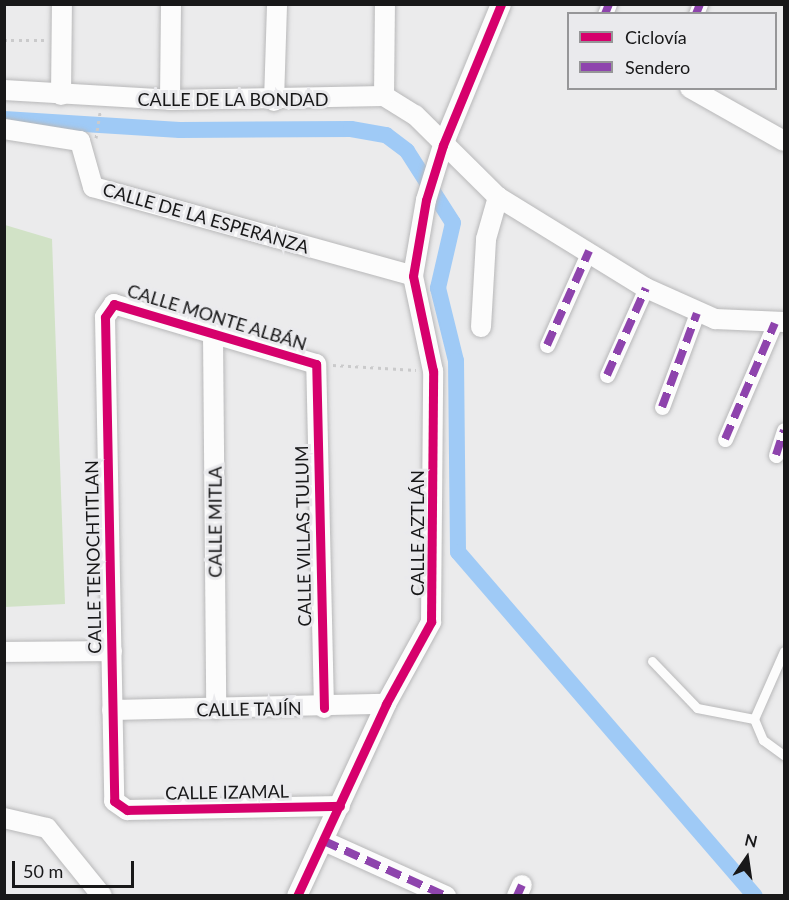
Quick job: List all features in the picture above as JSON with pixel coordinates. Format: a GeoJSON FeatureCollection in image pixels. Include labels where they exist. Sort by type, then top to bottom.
{"type":"FeatureCollection","features":[{"type":"Feature","properties":{"kind":"street"},"geometry":{"type":"LineString","coordinates":[[61,95],[62,4]]}},
{"type":"Feature","properties":{"kind":"street"},"geometry":{"type":"LineString","coordinates":[[170,100],[171,4]]}},
{"type":"Feature","properties":{"kind":"street"},"geometry":{"type":"LineString","coordinates":[[274,101],[277,4]]}},
{"type":"Feature","properties":{"kind":"street"},"geometry":{"type":"LineString","coordinates":[[385,4],[384,96],[415,115],[440,153],[498,197],[646,288],[697,313],[780,322],[725,439]]}},
{"type":"Feature","properties":{"kind":"street","name":"CALLE AZTLÁN"},"geometry":{"type":"LineString","coordinates":[[297,896],[386,704],[426,635],[433,607],[433,371],[413,276],[426,200],[440,153],[501,4]]}},
{"type":"Feature","properties":{"kind":"street","name":"CALLE DE LA BONDAD"},"geometry":{"type":"LineString","coordinates":[[4,90],[99,98],[170,100],[274,101],[384,96]]}},
{"type":"Feature","properties":{"kind":"street"},"geometry":{"type":"LineString","coordinates":[[694,90],[784,141]]}},
{"type":"Feature","properties":{"kind":"street"},"geometry":{"type":"LineString","coordinates":[[4,129],[69,137],[85,148]]}},
{"type":"Feature","properties":{"kind":"street","name":"CALLE DE LA ESPERANZA"},"geometry":{"type":"LineString","coordinates":[[85,148],[90,185],[413,276]]}},
{"type":"Feature","properties":{"kind":"street"},"geometry":{"type":"LineString","coordinates":[[481,327],[486,239],[498,197]]}},
{"type":"Feature","properties":{"kind":"street"},"geometry":{"type":"LineString","coordinates":[[547,345],[589,251]]}},
{"type":"Feature","properties":{"kind":"street"},"geometry":{"type":"LineString","coordinates":[[607,375],[646,288]]}},
{"type":"Feature","properties":{"kind":"street","name":"CALLE MONTE ALBÁN"},"geometry":{"type":"LineString","coordinates":[[110,307],[119,303],[213,334],[316,364]]}},
{"type":"Feature","properties":{"kind":"street","name":"CALLE TENOCHTITLAN"},"geometry":{"type":"LineString","coordinates":[[110,307],[105,317],[112,710],[116,806]]}},
{"type":"Feature","properties":{"kind":"street"},"geometry":{"type":"LineString","coordinates":[[662,407],[697,313]]}},
{"type":"Feature","properties":{"kind":"street","name":"CALLE MITLA"},"geometry":{"type":"LineString","coordinates":[[213,334],[216,709]]}},
{"type":"Feature","properties":{"kind":"street","name":"CALLE VILLAS TULUM"},"geometry":{"type":"LineString","coordinates":[[316,364],[324,708]]}},
{"type":"Feature","properties":{"kind":"street"},"geometry":{"type":"LineString","coordinates":[[776,454],[784,430]]}},
{"type":"Feature","properties":{"kind":"street"},"geometry":{"type":"LineString","coordinates":[[4,652],[112,651]]}},
{"type":"Feature","properties":{"kind":"street","name":"CALLE TAJÍN"},"geometry":{"type":"LineString","coordinates":[[112,710],[324,708],[386,704]]}},
{"type":"Feature","properties":{"kind":"street","name":"CALLE IZAMAL"},"geometry":{"type":"LineString","coordinates":[[116,806],[340,806]]}},
{"type":"Feature","properties":{"kind":"street"},"geometry":{"type":"LineString","coordinates":[[4,818],[47,828],[102,896]]}},
{"type":"Feature","properties":{"kind":"street"},"geometry":{"type":"LineString","coordinates":[[324,841],[446,896]]}},
{"type":"Feature","properties":{"kind":"lane"},"geometry":{"type":"LineString","coordinates":[[784,651],[754,719],[763,740],[784,755]]}},
{"type":"Feature","properties":{"kind":"lane"},"geometry":{"type":"LineString","coordinates":[[652,662],[697,708],[754,719]]}},
{"type":"Feature","properties":{"kind":"path"},"geometry":{"type":"LineString","coordinates":[[4,40],[62,40]]}},
{"type":"Feature","properties":{"kind":"path"},"geometry":{"type":"LineString","coordinates":[[85,148],[100,130],[99,98]]}},
{"type":"Feature","properties":{"kind":"green space"},"geometry":{"type":"Polygon","coordinates":[[[5,225],[52,239],[65,604],[5,607],[5,225]]]}},
{"type":"Feature","properties":{"kind":"waterway"},"geometry":{"type":"LineString","coordinates":[[4,119],[180,130],[351,129],[386,135],[407,151],[453,223],[438,288],[456,361],[458,552],[755,896]]}},
{"type":"Feature","properties":{"kind":"marked path"},"geometry":{"type":"LineString","coordinates":[[606,12],[609,4]]}},
{"type":"Feature","properties":{"kind":"marked path"},"geometry":{"type":"LineString","coordinates":[[697,12],[700,4]]}},
{"type":"Feature","properties":{"kind":"marked path"},"geometry":{"type":"LineString","coordinates":[[547,345],[589,251]]}},
{"type":"Feature","properties":{"kind":"marked path"},"geometry":{"type":"LineString","coordinates":[[607,375],[646,288]]}},
{"type":"Feature","properties":{"kind":"marked path"},"geometry":{"type":"LineString","coordinates":[[662,407],[697,313]]}},
{"type":"Feature","properties":{"kind":"marked path"},"geometry":{"type":"LineString","coordinates":[[725,439],[775,323]]}},
{"type":"Feature","properties":{"kind":"marked path"},"geometry":{"type":"LineString","coordinates":[[776,455],[784,430]]}},
{"type":"Feature","properties":{"kind":"marked path"},"geometry":{"type":"LineString","coordinates":[[324,841],[446,896]]}},
{"type":"Feature","properties":{"kind":"marked path"},"geometry":{"type":"LineString","coordinates":[[517,896],[522,885]]}},
{"type":"Feature","properties":{"kind":"cycle path"},"geometry":{"type":"LineString","coordinates":[[297,896],[386,704],[431,622],[433,371],[413,276],[426,200],[443,145],[501,4]]}},
{"type":"Feature","properties":{"kind":"cycle path"},"geometry":{"type":"LineString","coordinates":[[324,708],[316,364],[114,304],[105,317],[114,801],[127,810],[340,806]]}}]}
